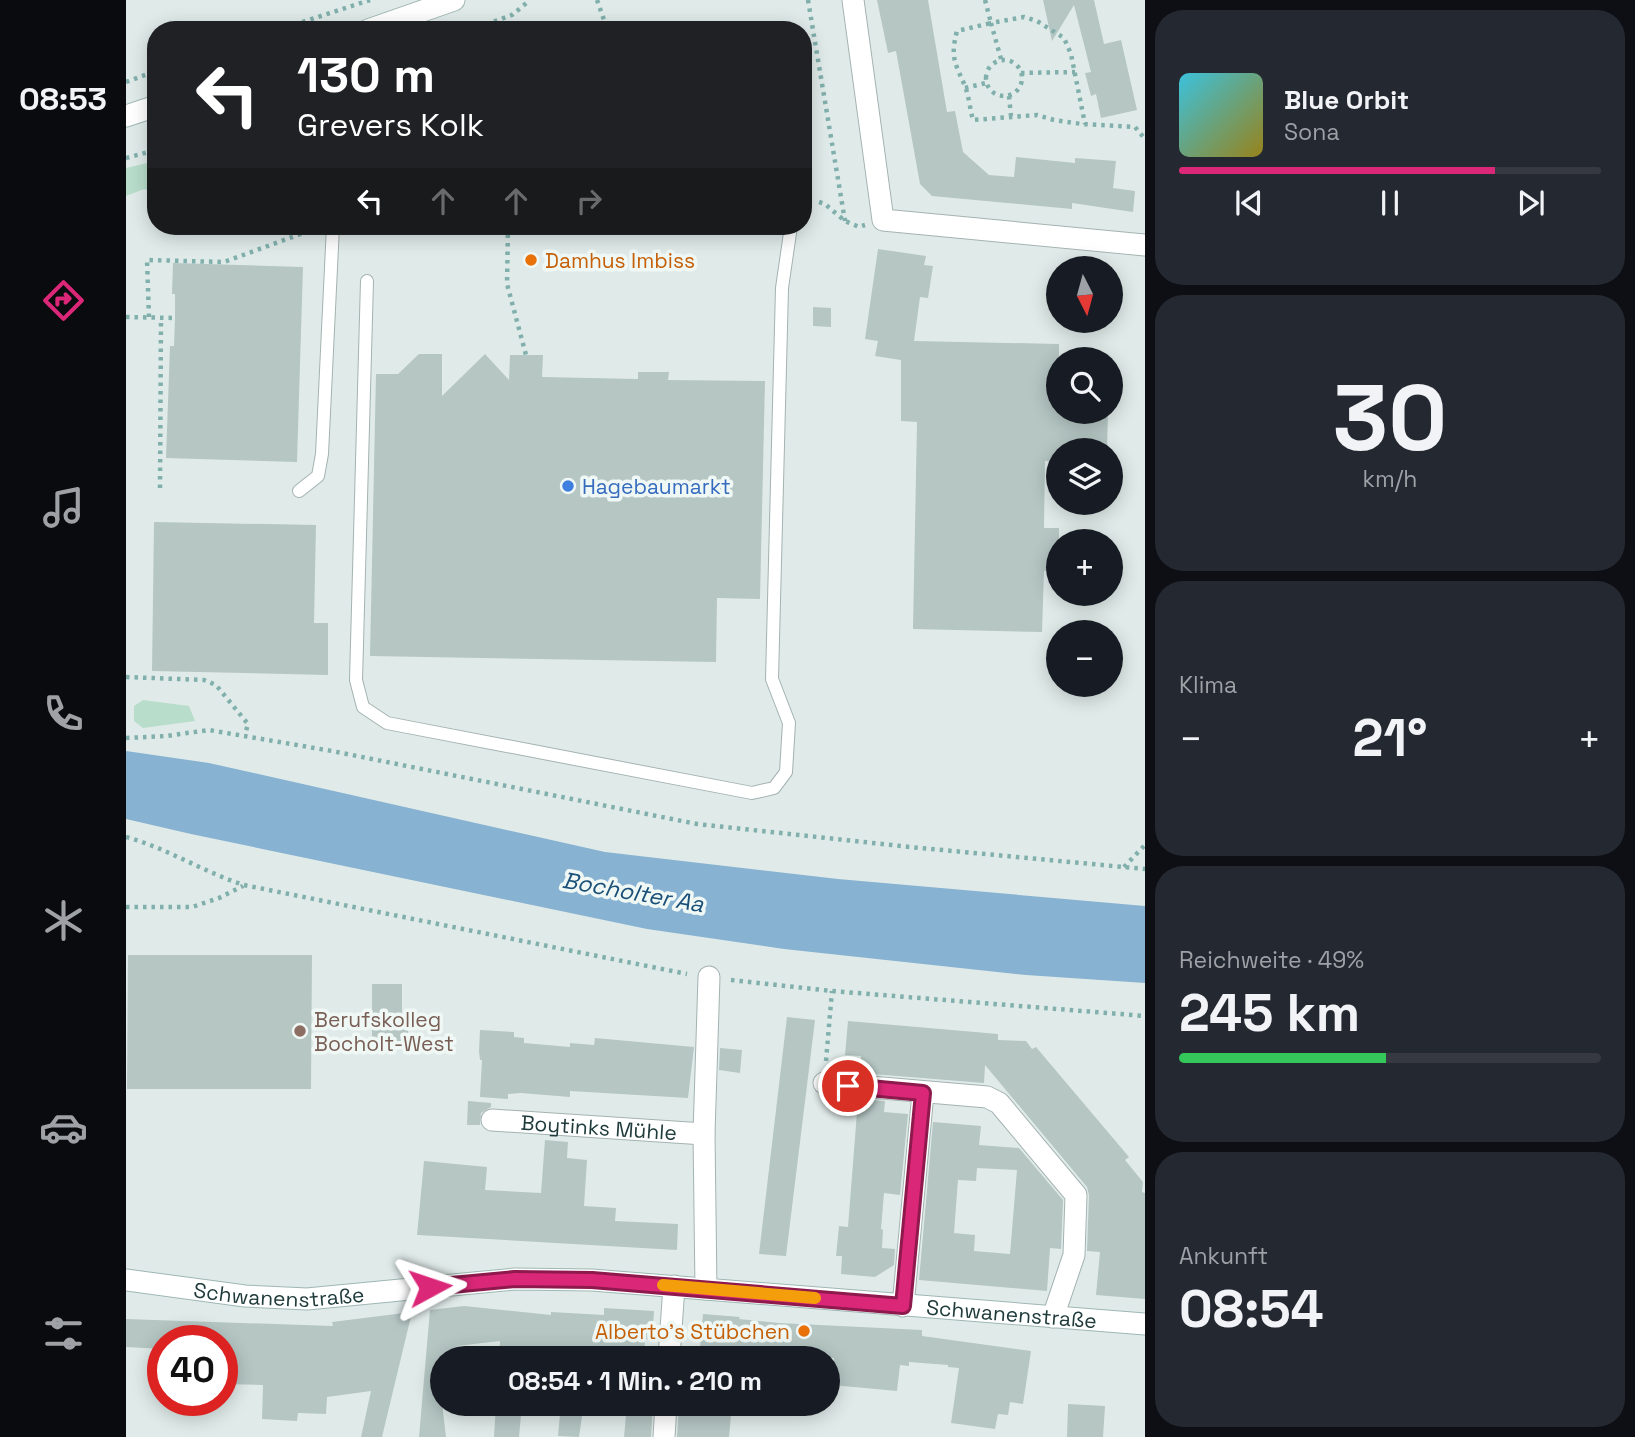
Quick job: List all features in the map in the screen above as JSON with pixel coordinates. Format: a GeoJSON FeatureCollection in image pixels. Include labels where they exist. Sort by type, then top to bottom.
{"type":"FeatureCollection","features":[{"type":"Feature","properties":{"kind":"street"},"geometry":{"type":"LineString","coordinates":[[394,21],[454,0]]}},
{"type":"Feature","properties":{"kind":"street"},"geometry":{"type":"LineString","coordinates":[[853,0],[883,220],[1145,245]]}},
{"type":"Feature","properties":{"kind":"street"},"geometry":{"type":"LineString","coordinates":[[126,116],[147,109]]}},
{"type":"Feature","properties":{"kind":"street","name":"Boytinks Mühle"},"geometry":{"type":"LineString","coordinates":[[706,1289],[704,1133],[709,977]]}},
{"type":"Feature","properties":{"kind":"street"},"geometry":{"type":"LineString","coordinates":[[824,1083],[987,1097],[999,1103],[1076,1195],[1074,1255],[1053,1317]]}},
{"type":"Feature","properties":{"kind":"street"},"geometry":{"type":"LineString","coordinates":[[903,1306],[923,1093]]}},
{"type":"Feature","properties":{"kind":"street","name":"Boytinks Mühle"},"geometry":{"type":"LineString","coordinates":[[492,1120],[704,1133]]}},
{"type":"Feature","properties":{"kind":"street","name":"Schwanenstraße"},"geometry":{"type":"LineString","coordinates":[[126,1280],[245,1296],[307,1299],[515,1279],[592,1280],[1145,1324]]}},
{"type":"Feature","properties":{"kind":"street"},"geometry":{"type":"LineString","coordinates":[[670,1346],[674,1286]]}},
{"type":"Feature","properties":{"kind":"street"},"geometry":{"type":"LineString","coordinates":[[664,1437],[665,1416]]}},
{"type":"Feature","properties":{"kind":"lane"},"geometry":{"type":"LineString","coordinates":[[299,491],[318,476],[323,454],[334,235]]}},
{"type":"Feature","properties":{"kind":"lane"},"geometry":{"type":"LineString","coordinates":[[367,281],[356,680],[363,707],[387,723],[752,793],[774,788],[786,772],[789,723],[772,679],[782,288],[790,235]]}},
{"type":"Feature","properties":{"kind":"path"},"geometry":{"type":"LineString","coordinates":[[311,21],[370,0]]}},
{"type":"Feature","properties":{"kind":"path"},"geometry":{"type":"LineString","coordinates":[[495,21],[512,15],[530,0]]}},
{"type":"Feature","properties":{"kind":"path"},"geometry":{"type":"LineString","coordinates":[[597,0],[604,21]]}},
{"type":"Feature","properties":{"kind":"path"},"geometry":{"type":"LineString","coordinates":[[808,0],[812,21]]}},
{"type":"Feature","properties":{"kind":"path"},"geometry":{"type":"LineString","coordinates":[[985,0],[1001,59]]}},
{"type":"Feature","properties":{"kind":"path"},"geometry":{"type":"LineString","coordinates":[[1085,124],[1075,72],[1064,38],[1037,21],[1024,17],[957,31],[953,61],[965,88],[974,120],[1037,115],[1085,124],[1135,127],[1145,139]]}},
{"type":"Feature","properties":{"kind":"path"},"geometry":{"type":"LineString","coordinates":[[812,24],[845,221]]}},
{"type":"Feature","properties":{"kind":"path"},"geometry":{"type":"LineString","coordinates":[[1001,59],[1010,60],[1017,65],[1021,73],[1020,86],[1016,92],[1009,95],[1000,96],[992,92],[986,83],[987,70],[1001,59]]}},
{"type":"Feature","properties":{"kind":"path"},"geometry":{"type":"LineString","coordinates":[[1021,73],[1075,72]]}},
{"type":"Feature","properties":{"kind":"path"},"geometry":{"type":"LineString","coordinates":[[126,82],[147,74]]}},
{"type":"Feature","properties":{"kind":"path"},"geometry":{"type":"LineString","coordinates":[[965,88],[986,83]]}},
{"type":"Feature","properties":{"kind":"path"},"geometry":{"type":"LineString","coordinates":[[1009,95],[1011,116]]}},
{"type":"Feature","properties":{"kind":"path"},"geometry":{"type":"LineString","coordinates":[[126,158],[147,152]]}},
{"type":"Feature","properties":{"kind":"path"},"geometry":{"type":"LineString","coordinates":[[812,201],[825,204],[845,221],[859,227],[883,220]]}},
{"type":"Feature","properties":{"kind":"path"},"geometry":{"type":"LineString","coordinates":[[149,317],[147,260],[224,262],[299,235]]}},
{"type":"Feature","properties":{"kind":"path"},"geometry":{"type":"LineString","coordinates":[[508,235],[507,284],[526,355]]}},
{"type":"Feature","properties":{"kind":"path"},"geometry":{"type":"LineString","coordinates":[[126,317],[175,318]]}},
{"type":"Feature","properties":{"kind":"path"},"geometry":{"type":"LineString","coordinates":[[160,488],[161,317]]}},
{"type":"Feature","properties":{"kind":"path"},"geometry":{"type":"LineString","coordinates":[[126,677],[204,680],[216,685],[248,724],[245,735]]}},
{"type":"Feature","properties":{"kind":"path"},"geometry":{"type":"LineString","coordinates":[[126,738],[209,730],[697,824],[1145,869]]}},
{"type":"Feature","properties":{"kind":"path"},"geometry":{"type":"LineString","coordinates":[[126,836],[149,843],[216,876],[244,885],[219,898],[192,907],[126,907]]}},
{"type":"Feature","properties":{"kind":"path"},"geometry":{"type":"LineString","coordinates":[[1125,867],[1145,845]]}},
{"type":"Feature","properties":{"kind":"path"},"geometry":{"type":"LineString","coordinates":[[824,1083],[832,991]]}},
{"type":"Feature","properties":{"kind":"green space"},"geometry":{"type":"Polygon","coordinates":[[[147,163],[147,190],[126,196],[126,168],[147,163]]]}},
{"type":"Feature","properties":{"kind":"green space"},"geometry":{"type":"Polygon","coordinates":[[[143,700],[189,706],[195,721],[143,728],[134,721],[134,706],[143,700]]]}},
{"type":"Feature","properties":{"kind":"water","name":"Bocholter Aa"},"geometry":{"type":"Polygon","coordinates":[[[126,751],[209,763],[605,852],[838,879],[1145,906],[1145,983],[1026,975],[784,949],[647,929],[191,834],[126,819],[126,751]]]}},
{"type":"Feature","properties":{"kind":"building"},"geometry":{"type":"Polygon","coordinates":[[[877,0],[928,0],[947,112],[955,111],[963,152],[989,175],[1014,177],[1016,157],[1075,163],[1075,158],[1116,161],[1113,188],[1135,191],[1133,212],[1072,203],[1072,209],[932,196],[920,184],[896,51],[888,53],[877,0]]]}},
{"type":"Feature","properties":{"kind":"building"},"geometry":{"type":"Polygon","coordinates":[[[1043,0],[1094,0],[1104,44],[1121,40],[1137,110],[1101,118],[1096,94],[1091,96],[1085,73],[1091,72],[1074,5],[1052,41],[1043,0]]]}},
{"type":"Feature","properties":{"kind":"building"},"geometry":{"type":"Polygon","coordinates":[[[878,249],[926,256],[924,265],[933,266],[928,298],[920,297],[914,341],[1059,344],[1059,347],[1046,347],[1046,424],[1108,424],[1107,438],[1046,438],[1044,528],[1059,529],[1046,529],[1042,632],[913,629],[917,422],[901,421],[901,360],[875,356],[878,341],[865,339],[878,249]]]}},
{"type":"Feature","properties":{"kind":"building"},"geometry":{"type":"Polygon","coordinates":[[[173,263],[303,267],[297,462],[166,458],[170,346],[174,346],[173,263]]]}},
{"type":"Feature","properties":{"kind":"building"},"geometry":{"type":"Polygon","coordinates":[[[813,307],[831,308],[831,327],[813,326],[813,307]]]}},
{"type":"Feature","properties":{"kind":"building","name":"Hagebaumarkt"},"geometry":{"type":"Polygon","coordinates":[[[419,354],[442,354],[442,396],[485,354],[509,380],[510,355],[543,355],[542,377],[638,379],[638,372],[669,372],[668,380],[765,381],[760,599],[717,598],[716,662],[370,656],[376,374],[398,374],[419,354]]]}},
{"type":"Feature","properties":{"kind":"building"},"geometry":{"type":"Polygon","coordinates":[[[154,522],[316,525],[314,623],[328,623],[328,675],[152,671],[154,522]]]}},
{"type":"Feature","properties":{"kind":"building"},"geometry":{"type":"Polygon","coordinates":[[[128,955],[312,955],[311,1089],[127,1089],[128,955]]]}},
{"type":"Feature","properties":{"kind":"building"},"geometry":{"type":"Polygon","coordinates":[[[372,984],[402,984],[402,1017],[408,1016],[408,1047],[372,1047],[372,984]]]}},
{"type":"Feature","properties":{"kind":"building"},"geometry":{"type":"Polygon","coordinates":[[[787,1017],[815,1020],[786,1256],[759,1254],[787,1017]]]}},
{"type":"Feature","properties":{"kind":"building"},"geometry":{"type":"Polygon","coordinates":[[[848,1021],[998,1034],[998,1040],[1026,1041],[1032,1049],[1036,1047],[1129,1157],[1125,1160],[1143,1182],[1145,1299],[1096,1295],[1100,1252],[1087,1251],[1087,1187],[985,1065],[984,1083],[860,1073],[861,1056],[845,1055],[848,1021]]]}},
{"type":"Feature","properties":{"kind":"building"},"geometry":{"type":"Polygon","coordinates":[[[480,1030],[514,1032],[514,1037],[524,1038],[524,1043],[570,1047],[570,1043],[594,1045],[595,1038],[694,1047],[688,1098],[570,1091],[570,1097],[521,1093],[508,1094],[508,1099],[480,1097],[480,1030]]]}},
{"type":"Feature","properties":{"kind":"building"},"geometry":{"type":"Polygon","coordinates":[[[720,1048],[742,1050],[740,1073],[719,1070],[720,1048]]]}},
{"type":"Feature","properties":{"kind":"building"},"geometry":{"type":"Polygon","coordinates":[[[858,1099],[885,1101],[884,1112],[908,1114],[900,1195],[884,1193],[882,1248],[895,1249],[894,1265],[875,1277],[841,1274],[842,1256],[836,1256],[839,1226],[848,1227],[858,1099]]]}},
{"type":"Feature","properties":{"kind":"building"},"geometry":{"type":"Polygon","coordinates":[[[468,1101],[491,1103],[491,1107],[481,1113],[480,1125],[467,1125],[468,1101]]]}},
{"type":"Feature","properties":{"kind":"building"},"geometry":{"type":"Polygon","coordinates":[[[933,1122],[981,1126],[979,1145],[1019,1148],[1063,1200],[1061,1249],[1050,1248],[1047,1291],[919,1280],[933,1122]],[[977,1168],[976,1181],[958,1180],[954,1233],[975,1235],[974,1251],[1010,1254],[1017,1170],[977,1168]]]}},
{"type":"Feature","properties":{"kind":"building"},"geometry":{"type":"Polygon","coordinates":[[[545,1140],[568,1142],[567,1158],[587,1160],[584,1206],[616,1208],[615,1221],[678,1224],[677,1250],[417,1235],[424,1161],[487,1167],[485,1190],[541,1193],[545,1140]]]}},
{"type":"Feature","properties":{"kind":"building"},"geometry":{"type":"Polygon","coordinates":[[[464,1306],[551,1315],[551,1312],[604,1315],[604,1308],[654,1311],[652,1340],[645,1339],[645,1346],[500,1346],[500,1341],[430,1346],[430,1416],[443,1416],[446,1437],[419,1437],[430,1310],[464,1306]]]}},
{"type":"Feature","properties":{"kind":"building"},"geometry":{"type":"Polygon","coordinates":[[[412,1312],[382,1437],[361,1437],[371,1391],[327,1397],[326,1414],[298,1413],[297,1421],[262,1419],[263,1385],[238,1384],[238,1325],[147,1325],[147,1348],[126,1347],[126,1319],[333,1326],[332,1322],[412,1312]]]}},
{"type":"Feature","properties":{"kind":"building"},"geometry":{"type":"Polygon","coordinates":[[[703,1314],[779,1323],[922,1330],[922,1336],[1031,1351],[1023,1404],[1010,1402],[1008,1415],[998,1414],[995,1429],[951,1423],[959,1368],[909,1362],[909,1366],[900,1365],[897,1391],[840,1386],[840,1346],[700,1346],[703,1314]]]}},
{"type":"Feature","properties":{"kind":"building"},"geometry":{"type":"Polygon","coordinates":[[[1068,1404],[1105,1406],[1103,1437],[1067,1437],[1068,1404]]]}},
{"type":"Feature","properties":{"kind":"building"},"geometry":{"type":"Polygon","coordinates":[[[495,1416],[521,1416],[519,1437],[494,1437],[495,1416]]]}},
{"type":"Feature","properties":{"kind":"building"},"geometry":{"type":"Polygon","coordinates":[[[560,1416],[582,1416],[579,1437],[558,1436],[560,1416]]]}},
{"type":"Feature","properties":{"kind":"building"},"geometry":{"type":"Polygon","coordinates":[[[626,1416],[652,1416],[651,1437],[624,1437],[626,1416]]]}},
{"type":"Feature","properties":{"kind":"building"},"geometry":{"type":"Polygon","coordinates":[[[678,1416],[731,1416],[729,1437],[677,1437],[678,1416]]]}},
{"type":"Feature","properties":{"kind":"slow traffic"},"geometry":{"type":"LineString","coordinates":[[663,1285],[815,1298]]}},
{"type":"Feature","properties":{"kind":"place","name":"Damhus Imbiss"},"geometry":{"type":"Point","coordinates":[531,260]}},
{"type":"Feature","properties":{"kind":"place","name":"Hagebaumarkt"},"geometry":{"type":"Point","coordinates":[568,486]}},
{"type":"Feature","properties":{"kind":"place","name":"Berufskolleg Bocholt-West"},"geometry":{"type":"Point","coordinates":[300,1031]}},
{"type":"Feature","properties":{"kind":"place","name":"Alberto's Stübchen"},"geometry":{"type":"Point","coordinates":[804,1331]}},
{"type":"Feature","properties":{"kind":"route"},"geometry":{"type":"LineString","coordinates":[[430,1287],[515,1279],[592,1280],[903,1306],[923,1093],[848,1086]]}}]}
